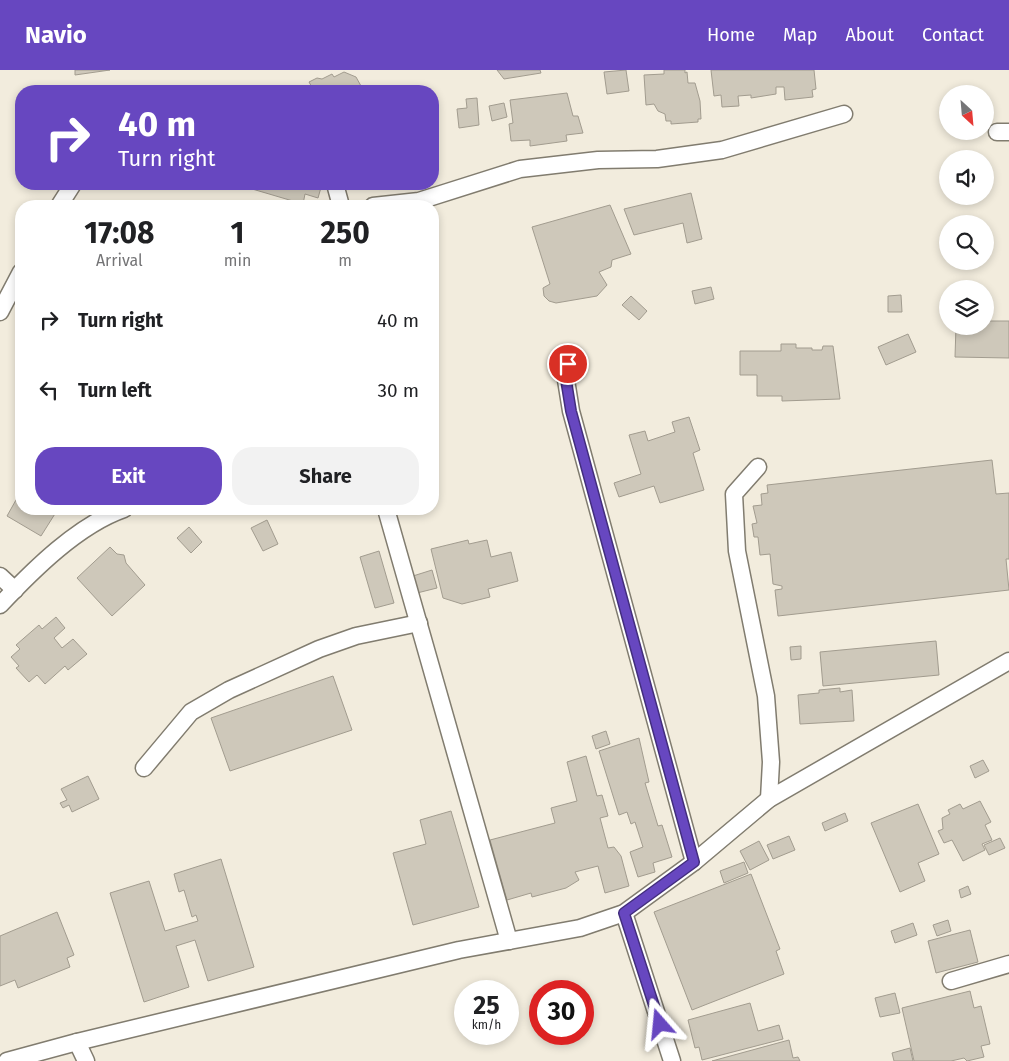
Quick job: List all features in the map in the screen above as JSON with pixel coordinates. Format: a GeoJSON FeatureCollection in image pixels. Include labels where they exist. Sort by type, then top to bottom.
{"type":"FeatureCollection","features":[{"type":"Feature","properties":{"kind":"street"},"geometry":{"type":"LineString","coordinates":[[422,200],[520,170],[598,160],[657,159],[722,150],[844,114]]}},
{"type":"Feature","properties":{"kind":"street"},"geometry":{"type":"LineString","coordinates":[[0,312],[15,283]]}},
{"type":"Feature","properties":{"kind":"street"},"geometry":{"type":"LineString","coordinates":[[568,364],[566,380],[571,411],[694,862]]}},
{"type":"Feature","properties":{"kind":"street"},"geometry":{"type":"LineString","coordinates":[[758,467],[734,494],[738,551],[766,696],[771,762],[769,799]]}},
{"type":"Feature","properties":{"kind":"street"},"geometry":{"type":"LineString","coordinates":[[0,605],[83,530],[109,515]]}},
{"type":"Feature","properties":{"kind":"street"},"geometry":{"type":"LineString","coordinates":[[388,515],[509,941]]}},
{"type":"Feature","properties":{"kind":"street"},"geometry":{"type":"LineString","coordinates":[[0,576],[15,590]]}},
{"type":"Feature","properties":{"kind":"street"},"geometry":{"type":"LineString","coordinates":[[144,768],[191,712],[229,690],[319,649],[356,636],[419,623]]}},
{"type":"Feature","properties":{"kind":"street"},"geometry":{"type":"LineString","coordinates":[[7,1061],[331,980],[509,941],[580,928],[624,913],[694,862],[769,799],[1009,661]]}},
{"type":"Feature","properties":{"kind":"street"},"geometry":{"type":"LineString","coordinates":[[624,913],[672,1061]]}},
{"type":"Feature","properties":{"kind":"street"},"geometry":{"type":"LineString","coordinates":[[951,981],[1009,964]]}},
{"type":"Feature","properties":{"kind":"street"},"geometry":{"type":"LineString","coordinates":[[77,1042],[86,1061]]}},
{"type":"Feature","properties":{"kind":"street"},"geometry":{"type":"LineString","coordinates":[[34,1061],[54,1048]]}},
{"type":"Feature","properties":{"kind":"building"},"geometry":{"type":"Polygon","coordinates":[[[75,70],[110,70],[75,75],[75,70]]]}},
{"type":"Feature","properties":{"kind":"building"},"geometry":{"type":"Polygon","coordinates":[[[497,70],[540,70],[541,73],[504,79],[497,70]]]}},
{"type":"Feature","properties":{"kind":"building"},"geometry":{"type":"Polygon","coordinates":[[[626,70],[629,91],[607,94],[604,72],[626,70]]]}},
{"type":"Feature","properties":{"kind":"building"},"geometry":{"type":"Polygon","coordinates":[[[664,70],[685,70],[688,83],[695,83],[700,101],[701,119],[698,119],[698,122],[671,124],[671,121],[666,121],[665,114],[658,111],[654,104],[646,105],[644,75],[664,74],[664,70]]]}},
{"type":"Feature","properties":{"kind":"building"},"geometry":{"type":"Polygon","coordinates":[[[711,70],[814,70],[816,89],[812,90],[813,97],[785,100],[784,87],[776,87],[776,94],[751,98],[751,95],[738,96],[739,106],[722,107],[721,95],[714,96],[711,70]]]}},
{"type":"Feature","properties":{"kind":"building"},"geometry":{"type":"Polygon","coordinates":[[[344,72],[356,77],[360,85],[311,85],[309,82],[332,74],[334,77],[344,72]]]}},
{"type":"Feature","properties":{"kind":"building"},"geometry":{"type":"Polygon","coordinates":[[[567,93],[573,116],[578,116],[583,133],[566,135],[567,141],[530,146],[530,140],[511,141],[509,124],[513,123],[510,100],[567,93]]]}},
{"type":"Feature","properties":{"kind":"building"},"geometry":{"type":"Polygon","coordinates":[[[477,98],[479,125],[459,128],[457,109],[467,108],[466,99],[477,98]]]}},
{"type":"Feature","properties":{"kind":"building"},"geometry":{"type":"Polygon","coordinates":[[[504,103],[507,117],[492,121],[489,106],[504,103]]]}},
{"type":"Feature","properties":{"kind":"building"},"geometry":{"type":"Polygon","coordinates":[[[256,190],[320,190],[318,198],[305,194],[304,200],[289,200],[256,190]]]}},
{"type":"Feature","properties":{"kind":"building"},"geometry":{"type":"Polygon","coordinates":[[[691,193],[702,239],[687,243],[683,223],[634,235],[624,209],[691,193]]]}},
{"type":"Feature","properties":{"kind":"building"},"geometry":{"type":"Polygon","coordinates":[[[610,205],[631,254],[612,260],[611,267],[599,272],[607,285],[597,296],[556,303],[549,301],[544,296],[543,288],[550,284],[532,227],[610,205]]]}},
{"type":"Feature","properties":{"kind":"building"},"geometry":{"type":"Polygon","coordinates":[[[711,287],[714,299],[695,304],[692,291],[711,287]]]}},
{"type":"Feature","properties":{"kind":"building"},"geometry":{"type":"Polygon","coordinates":[[[901,295],[902,312],[888,312],[888,296],[901,295]]]}},
{"type":"Feature","properties":{"kind":"building"},"geometry":{"type":"Polygon","coordinates":[[[631,296],[647,311],[639,320],[622,305],[631,296]]]}},
{"type":"Feature","properties":{"kind":"building"},"geometry":{"type":"Polygon","coordinates":[[[994,321],[1009,321],[1009,358],[955,357],[956,335],[994,335],[994,321]]]}},
{"type":"Feature","properties":{"kind":"building"},"geometry":{"type":"Polygon","coordinates":[[[908,334],[916,352],[886,365],[878,347],[908,334]]]}},
{"type":"Feature","properties":{"kind":"building"},"geometry":{"type":"Polygon","coordinates":[[[781,344],[796,344],[796,348],[812,348],[812,350],[822,350],[823,346],[833,346],[840,399],[782,401],[782,396],[757,396],[757,375],[740,375],[740,351],[781,351],[781,344]]]}},
{"type":"Feature","properties":{"kind":"building"},"geometry":{"type":"Polygon","coordinates":[[[689,417],[700,450],[693,453],[704,490],[660,503],[654,486],[619,497],[614,483],[641,474],[629,435],[645,431],[648,441],[675,432],[672,422],[689,417]]]}},
{"type":"Feature","properties":{"kind":"building"},"geometry":{"type":"Polygon","coordinates":[[[992,460],[996,494],[1009,493],[1009,559],[1006,559],[1009,590],[778,616],[775,590],[782,589],[782,586],[773,584],[770,554],[760,555],[758,537],[754,537],[752,524],[757,523],[753,506],[762,505],[761,494],[768,493],[767,485],[992,460]]]}},
{"type":"Feature","properties":{"kind":"building"},"geometry":{"type":"Polygon","coordinates":[[[15,502],[15,515],[54,515],[41,536],[7,516],[15,502]]]}},
{"type":"Feature","properties":{"kind":"building"},"geometry":{"type":"Polygon","coordinates":[[[267,520],[278,544],[263,551],[251,528],[267,520]]]}},
{"type":"Feature","properties":{"kind":"building"},"geometry":{"type":"Polygon","coordinates":[[[189,527],[202,542],[191,553],[177,538],[189,527]]]}},
{"type":"Feature","properties":{"kind":"building"},"geometry":{"type":"Polygon","coordinates":[[[468,540],[469,544],[487,540],[491,557],[511,552],[518,581],[488,589],[490,597],[462,604],[443,598],[431,549],[468,540]]]}},
{"type":"Feature","properties":{"kind":"building"},"geometry":{"type":"Polygon","coordinates":[[[110,547],[117,554],[124,555],[126,563],[145,585],[112,616],[77,578],[110,547]]]}},
{"type":"Feature","properties":{"kind":"building"},"geometry":{"type":"Polygon","coordinates":[[[379,551],[394,603],[375,608],[360,557],[379,551]]]}},
{"type":"Feature","properties":{"kind":"building"},"geometry":{"type":"Polygon","coordinates":[[[432,570],[437,588],[417,593],[413,576],[432,570]]]}},
{"type":"Feature","properties":{"kind":"building"},"geometry":{"type":"Polygon","coordinates":[[[56,617],[65,628],[54,638],[62,648],[73,639],[87,654],[68,670],[65,666],[45,684],[37,675],[29,682],[16,668],[19,666],[11,657],[20,649],[16,645],[39,625],[42,629],[56,617]]]}},
{"type":"Feature","properties":{"kind":"building"},"geometry":{"type":"Polygon","coordinates":[[[936,641],[939,675],[823,686],[820,652],[936,641]]]}},
{"type":"Feature","properties":{"kind":"building"},"geometry":{"type":"Polygon","coordinates":[[[801,646],[801,659],[791,660],[790,647],[801,646]]]}},
{"type":"Feature","properties":{"kind":"building"},"geometry":{"type":"Polygon","coordinates":[[[333,676],[352,730],[230,771],[211,718],[333,676]]]}},
{"type":"Feature","properties":{"kind":"building"},"geometry":{"type":"Polygon","coordinates":[[[840,688],[840,692],[852,690],[854,721],[800,724],[798,695],[840,688]]]}},
{"type":"Feature","properties":{"kind":"building"},"geometry":{"type":"Polygon","coordinates":[[[606,731],[610,744],[596,749],[592,736],[606,731]]]}},
{"type":"Feature","properties":{"kind":"building"},"geometry":{"type":"Polygon","coordinates":[[[639,738],[649,782],[645,783],[658,826],[662,825],[672,857],[653,863],[655,872],[638,877],[630,852],[643,847],[635,822],[631,824],[627,812],[619,815],[599,751],[639,738]]]}},
{"type":"Feature","properties":{"kind":"building"},"geometry":{"type":"Polygon","coordinates":[[[586,756],[597,796],[602,795],[608,816],[600,818],[608,848],[614,847],[621,856],[629,886],[605,893],[598,866],[575,872],[579,880],[566,888],[532,897],[531,893],[507,900],[490,840],[555,823],[551,808],[577,801],[567,762],[586,756]]]}},
{"type":"Feature","properties":{"kind":"building"},"geometry":{"type":"Polygon","coordinates":[[[983,760],[989,771],[975,778],[970,766],[983,760]]]}},
{"type":"Feature","properties":{"kind":"building"},"geometry":{"type":"Polygon","coordinates":[[[88,776],[99,799],[72,812],[69,805],[63,808],[60,803],[67,800],[61,789],[88,776]]]}},
{"type":"Feature","properties":{"kind":"building"},"geometry":{"type":"Polygon","coordinates":[[[980,801],[991,822],[985,825],[992,840],[982,844],[985,850],[963,861],[952,840],[944,843],[938,831],[943,829],[942,818],[950,814],[948,810],[960,804],[963,809],[980,801]]]}},
{"type":"Feature","properties":{"kind":"building"},"geometry":{"type":"Polygon","coordinates":[[[918,804],[939,854],[918,863],[925,881],[900,892],[871,823],[918,804]]]}},
{"type":"Feature","properties":{"kind":"building"},"geometry":{"type":"Polygon","coordinates":[[[451,811],[479,907],[413,925],[393,853],[426,844],[420,820],[451,811]]]}},
{"type":"Feature","properties":{"kind":"building"},"geometry":{"type":"Polygon","coordinates":[[[845,813],[848,821],[825,831],[822,823],[845,813]]]}},
{"type":"Feature","properties":{"kind":"building"},"geometry":{"type":"Polygon","coordinates":[[[789,836],[795,850],[773,859],[767,845],[789,836]]]}},
{"type":"Feature","properties":{"kind":"building"},"geometry":{"type":"Polygon","coordinates":[[[1000,838],[1005,848],[989,855],[984,845],[1000,838]]]}},
{"type":"Feature","properties":{"kind":"building"},"geometry":{"type":"Polygon","coordinates":[[[759,841],[769,860],[750,870],[740,851],[759,841]]]}},
{"type":"Feature","properties":{"kind":"building"},"geometry":{"type":"Polygon","coordinates":[[[221,859],[254,967],[208,981],[195,940],[176,946],[189,987],[144,1002],[110,893],[149,881],[165,931],[198,921],[196,915],[192,917],[184,890],[179,892],[174,874],[221,859]]]}},
{"type":"Feature","properties":{"kind":"building"},"geometry":{"type":"Polygon","coordinates":[[[744,862],[748,873],[724,883],[720,871],[744,862]]]}},
{"type":"Feature","properties":{"kind":"building"},"geometry":{"type":"Polygon","coordinates":[[[751,874],[780,949],[776,951],[784,974],[692,1010],[654,912],[751,874]]]}},
{"type":"Feature","properties":{"kind":"building"},"geometry":{"type":"Polygon","coordinates":[[[968,886],[971,894],[961,898],[959,890],[968,886]]]}},
{"type":"Feature","properties":{"kind":"building"},"geometry":{"type":"Polygon","coordinates":[[[57,912],[74,955],[67,958],[70,967],[18,988],[15,980],[0,986],[0,936],[57,912]]]}},
{"type":"Feature","properties":{"kind":"building"},"geometry":{"type":"Polygon","coordinates":[[[948,920],[951,931],[937,936],[933,925],[948,920]]]}},
{"type":"Feature","properties":{"kind":"building"},"geometry":{"type":"Polygon","coordinates":[[[913,923],[917,935],[895,943],[891,931],[913,923]]]}},
{"type":"Feature","properties":{"kind":"building"},"geometry":{"type":"Polygon","coordinates":[[[970,930],[978,962],[936,973],[928,941],[970,930]]]}},
{"type":"Feature","properties":{"kind":"building"},"geometry":{"type":"Polygon","coordinates":[[[970,991],[974,1008],[981,1006],[990,1044],[981,1046],[984,1057],[967,1061],[964,1058],[951,1061],[914,1061],[902,1008],[970,991]]]}},
{"type":"Feature","properties":{"kind":"building"},"geometry":{"type":"Polygon","coordinates":[[[895,993],[900,1013],[880,1017],[875,998],[895,993]]]}},
{"type":"Feature","properties":{"kind":"building"},"geometry":{"type":"Polygon","coordinates":[[[750,1003],[758,1031],[779,1025],[783,1039],[702,1060],[699,1047],[695,1048],[688,1020],[750,1003]]]}},
{"type":"Feature","properties":{"kind":"building"},"geometry":{"type":"Polygon","coordinates":[[[789,1040],[793,1058],[798,1057],[800,1061],[712,1061],[789,1040]]]}},
{"type":"Feature","properties":{"kind":"building"},"geometry":{"type":"Polygon","coordinates":[[[910,1048],[913,1061],[894,1061],[892,1053],[910,1048]]]}},
{"type":"Feature","properties":{"kind":"route"},"geometry":{"type":"LineString","coordinates":[[568,364],[566,380],[571,411],[694,862],[624,913],[660,1024]]}}]}
